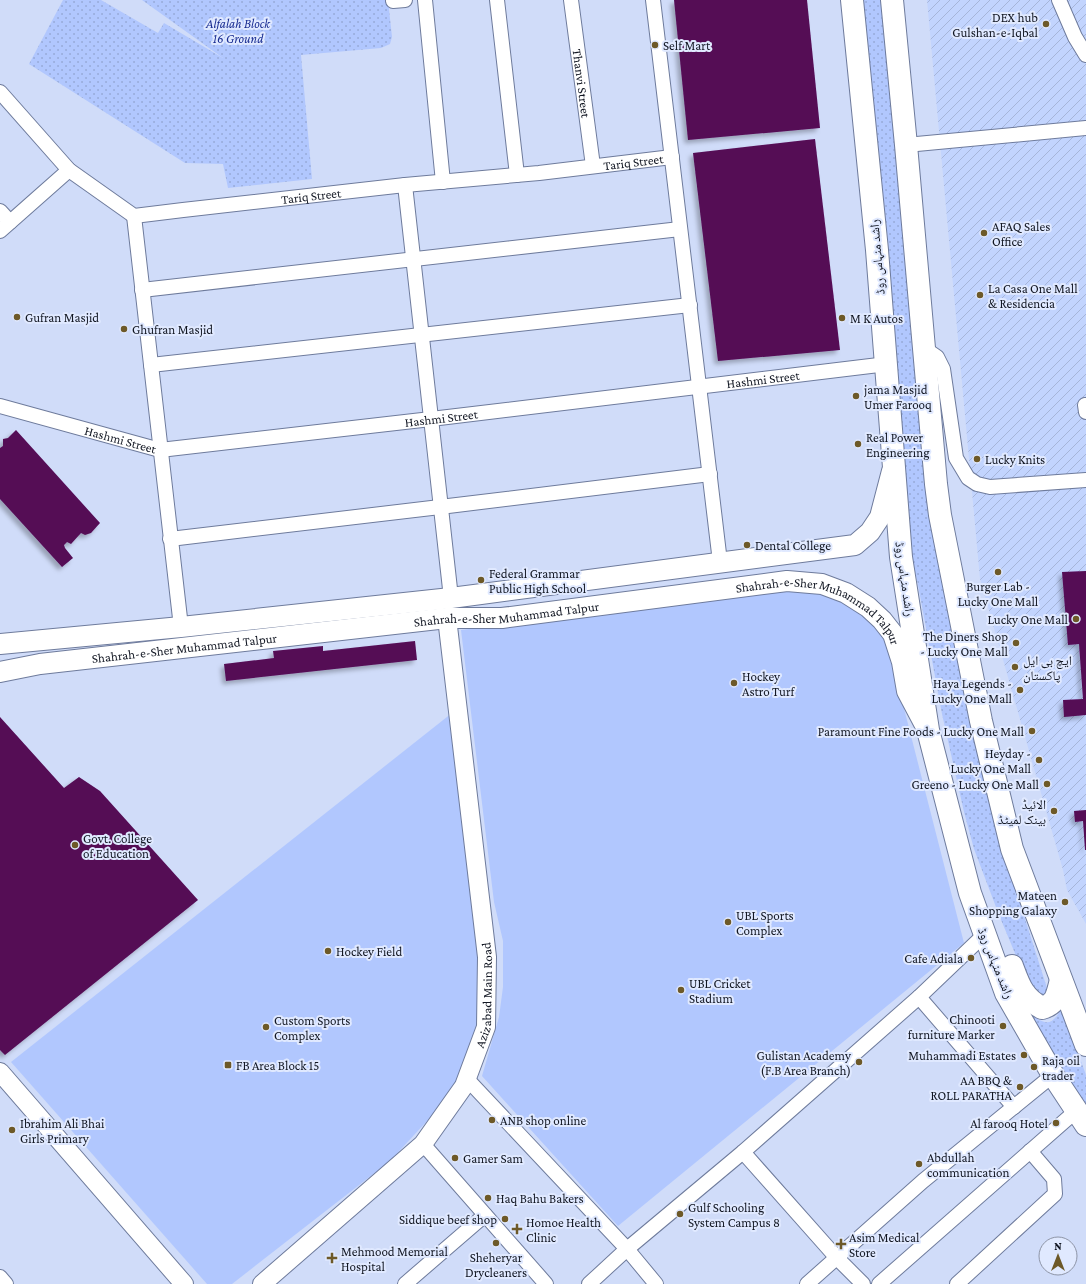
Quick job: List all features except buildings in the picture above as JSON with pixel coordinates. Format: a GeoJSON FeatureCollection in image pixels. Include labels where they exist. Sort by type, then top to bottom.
{"type":"FeatureCollection","features":[{"type":"Feature","properties":{"kind":"main road","name":"راشد منہاس روڈ"},"geometry":{"type":"LineString","coordinates":[[853,0],[887,364],[901,557],[928,730],[970,893],[1006,994],[1052,1075],[1081,1118]]}},
{"type":"Feature","properties":{"kind":"main road"},"geometry":{"type":"LineString","coordinates":[[891,0],[940,515],[981,721],[1012,849],[1086,1046]]}},
{"type":"Feature","properties":{"kind":"main road","name":"Shahrah-e-Sher Muhammad Talpur"},"geometry":{"type":"LineString","coordinates":[[0,644],[181,628],[451,598],[855,545],[870,532],[880,517],[894,465]]}},
{"type":"Feature","properties":{"kind":"main road","name":"Shahrah-e-Sher Muhammad Talpur"},"geometry":{"type":"LineString","coordinates":[[0,672],[40,664],[447,618],[502,618],[787,581],[822,584],[846,593],[868,607],[882,620],[893,634],[902,662],[907,691],[928,730]]}},
{"type":"Feature","properties":{"kind":"main road"},"geometry":{"type":"LineString","coordinates":[[962,865],[985,898],[1021,990],[1032,1003],[1042,1008],[1050,1006],[1056,999],[1061,980]]}},
{"type":"Feature","properties":{"kind":"street"},"geometry":{"type":"LineString","coordinates":[[425,0],[443,182]]}},
{"type":"Feature","properties":{"kind":"street"},"geometry":{"type":"LineString","coordinates":[[497,0],[517,175]]}},
{"type":"Feature","properties":{"kind":"street","name":"Thanvi Street"},"geometry":{"type":"LineString","coordinates":[[571,0],[593,166]]}},
{"type":"Feature","properties":{"kind":"street"},"geometry":{"type":"LineString","coordinates":[[653,0],[720,562]]}},
{"type":"Feature","properties":{"kind":"street"},"geometry":{"type":"LineString","coordinates":[[1059,0],[1075,37],[1086,55]]}},
{"type":"Feature","properties":{"kind":"street"},"geometry":{"type":"LineString","coordinates":[[0,92],[69,170],[134,216],[181,628]]}},
{"type":"Feature","properties":{"kind":"street"},"geometry":{"type":"LineString","coordinates":[[906,145],[1086,128]]}},
{"type":"Feature","properties":{"kind":"street","name":"Tariq Street"},"geometry":{"type":"LineString","coordinates":[[134,216],[405,185],[517,175],[672,157]]}},
{"type":"Feature","properties":{"kind":"street"},"geometry":{"type":"LineString","coordinates":[[0,211],[5,227],[69,170]]}},
{"type":"Feature","properties":{"kind":"street"},"geometry":{"type":"LineString","coordinates":[[405,185],[451,598]]}},
{"type":"Feature","properties":{"kind":"street"},"geometry":{"type":"LineString","coordinates":[[142,290],[680,229]]}},
{"type":"Feature","properties":{"kind":"street"},"geometry":{"type":"LineString","coordinates":[[151,365],[690,305]]}},
{"type":"Feature","properties":{"kind":"street"},"geometry":{"type":"LineString","coordinates":[[924,348],[937,357],[942,369],[956,458],[968,478],[977,484],[990,487],[1086,480]]}},
{"type":"Feature","properties":{"kind":"street","name":"Hashmi Street"},"geometry":{"type":"LineString","coordinates":[[0,406],[160,450],[887,364]]}},
{"type":"Feature","properties":{"kind":"street"},"geometry":{"type":"LineString","coordinates":[[170,539],[710,474]]}},
{"type":"Feature","properties":{"kind":"street","name":"Azizabad Main Road"},"geometry":{"type":"LineString","coordinates":[[262,1284],[423,1144],[464,1086],[486,1027],[487,957],[447,618]]}},
{"type":"Feature","properties":{"kind":"street"},"geometry":{"type":"LineString","coordinates":[[589,1284],[627,1249],[743,1152],[919,997],[984,935]]}},
{"type":"Feature","properties":{"kind":"street"},"geometry":{"type":"LineString","coordinates":[[919,997],[1014,1106]]}},
{"type":"Feature","properties":{"kind":"street"},"geometry":{"type":"LineString","coordinates":[[0,1072],[184,1284]]}},
{"type":"Feature","properties":{"kind":"street"},"geometry":{"type":"LineString","coordinates":[[807,1284],[923,1181],[1052,1075]]}},
{"type":"Feature","properties":{"kind":"street"},"geometry":{"type":"LineString","coordinates":[[467,1079],[627,1249],[656,1284]]}},
{"type":"Feature","properties":{"kind":"street"},"geometry":{"type":"LineString","coordinates":[[879,1284],[1030,1151],[1081,1118]]}},
{"type":"Feature","properties":{"kind":"street"},"geometry":{"type":"LineString","coordinates":[[423,1144],[541,1282]]}},
{"type":"Feature","properties":{"kind":"street"},"geometry":{"type":"LineString","coordinates":[[957,1284],[1055,1194],[1054,1179],[1030,1151]]}},
{"type":"Feature","properties":{"kind":"street"},"geometry":{"type":"LineString","coordinates":[[743,1152],[837,1258],[863,1284]]}},
{"type":"Feature","properties":{"kind":"street"},"geometry":{"type":"LineString","coordinates":[[405,1284],[485,1215]]}},
{"type":"Feature","properties":{"kind":"street"},"geometry":{"type":"LineString","coordinates":[[0,1277],[6,1284]]}},
{"type":"Feature","properties":{"kind":"shaded area"},"geometry":{"type":"Polygon","coordinates":[[[927,0],[1086,0],[1086,924],[1067,890],[1063,870],[980,579],[927,0]]]}},
{"type":"Feature","properties":{"kind":"green space","name":"Alfalah Block 16 Ground"},"geometry":{"type":"Polygon","coordinates":[[[63,0],[101,0],[158,33],[164,23],[223,58],[142,0],[388,0],[392,37],[390,44],[381,48],[301,55],[312,179],[228,188],[223,164],[185,163],[29,64],[63,0]]]}},
{"type":"Feature","properties":{"kind":"green space"},"geometry":{"type":"Polygon","coordinates":[[[863,0],[882,0],[917,385],[1012,878],[1047,988],[1045,996],[1032,994],[999,915],[974,849],[942,714],[918,585],[907,536],[892,318],[889,250],[863,0]]]}},
{"type":"Feature","properties":{"kind":"green space","name":"UBL Sports Complex"},"geometry":{"type":"Polygon","coordinates":[[[775,592],[807,592],[829,597],[861,614],[886,638],[964,943],[618,1226],[482,1076],[499,1017],[503,987],[503,941],[494,902],[461,630],[775,592]]]}},
{"type":"Feature","properties":{"kind":"green space","name":"Custom Sports Complex"},"geometry":{"type":"Polygon","coordinates":[[[452,713],[482,993],[471,1060],[440,1107],[390,1161],[232,1284],[207,1284],[11,1062],[452,713]]]}},
{"type":"Feature","properties":{"kind":"green space"},"geometry":{"type":"Polygon","coordinates":[[[1063,1005],[1086,1075],[1086,1109],[1025,1011],[1038,1019],[1047,1022],[1055,1018],[1063,1005]]]}},
{"type":"Feature","properties":{"kind":"place","name":"DEX hub Gulshan-e-Iqbal"},"geometry":{"type":"Point","coordinates":[1046,24]}},
{"type":"Feature","properties":{"kind":"place","name":"Self Mart"},"geometry":{"type":"Point","coordinates":[655,45]}},
{"type":"Feature","properties":{"kind":"place","name":"AFAQ Sales Office"},"geometry":{"type":"Point","coordinates":[984,233]}},
{"type":"Feature","properties":{"kind":"place","name":"La Casa One Mall & Residencia"},"geometry":{"type":"Point","coordinates":[980,295]}},
{"type":"Feature","properties":{"kind":"place","name":"Gufran Masjid"},"geometry":{"type":"Point","coordinates":[17,317]}},
{"type":"Feature","properties":{"kind":"place","name":"M K Autos"},"geometry":{"type":"Point","coordinates":[842,318]}},
{"type":"Feature","properties":{"kind":"place","name":"Ghufran Masjid"},"geometry":{"type":"Point","coordinates":[124,329]}},
{"type":"Feature","properties":{"kind":"place","name":"jama Masjid Umer Farooq"},"geometry":{"type":"Point","coordinates":[856,396]}},
{"type":"Feature","properties":{"kind":"place","name":"Real Power Engineering"},"geometry":{"type":"Point","coordinates":[858,444]}},
{"type":"Feature","properties":{"kind":"place","name":"Lucky Knits"},"geometry":{"type":"Point","coordinates":[977,459]}},
{"type":"Feature","properties":{"kind":"place","name":"Dental College"},"geometry":{"type":"Point","coordinates":[747,545]}},
{"type":"Feature","properties":{"kind":"place","name":"Burger Lab - Lucky One Mall"},"geometry":{"type":"Point","coordinates":[998,572]}},
{"type":"Feature","properties":{"kind":"place","name":"Federal Grammar Public High School"},"geometry":{"type":"Point","coordinates":[481,580]}},
{"type":"Feature","properties":{"kind":"place","name":"Lucky One Mall"},"geometry":{"type":"Point","coordinates":[1076,619]}},
{"type":"Feature","properties":{"kind":"place","name":"The Diners Shop - Lucky One Mall"},"geometry":{"type":"Point","coordinates":[1016,643]}},
{"type":"Feature","properties":{"kind":"place","name":"ایچ بی ایل پاکستان"},"geometry":{"type":"Point","coordinates":[1015,667]}},
{"type":"Feature","properties":{"kind":"place","name":"Hockey Astro Turf"},"geometry":{"type":"Point","coordinates":[734,683]}},
{"type":"Feature","properties":{"kind":"place","name":"Haya Legends - Lucky One Mall"},"geometry":{"type":"Point","coordinates":[1020,690]}},
{"type":"Feature","properties":{"kind":"place","name":"Paramount Fine Foods - Lucky One Mall"},"geometry":{"type":"Point","coordinates":[1032,731]}},
{"type":"Feature","properties":{"kind":"place","name":"Heyday - Lucky One Mall"},"geometry":{"type":"Point","coordinates":[1039,760]}},
{"type":"Feature","properties":{"kind":"place","name":"Greeno - Lucky One Mall"},"geometry":{"type":"Point","coordinates":[1047,784]}},
{"type":"Feature","properties":{"kind":"place","name":"الائیڈ بینک لمیٹڈ"},"geometry":{"type":"Point","coordinates":[1054,811]}},
{"type":"Feature","properties":{"kind":"place","name":"Govt. College of Education"},"geometry":{"type":"Point","coordinates":[75,845]}},
{"type":"Feature","properties":{"kind":"place","name":"Mateen Shopping Galaxy"},"geometry":{"type":"Point","coordinates":[1065,902]}},
{"type":"Feature","properties":{"kind":"place","name":"UBL Sports Complex"},"geometry":{"type":"Point","coordinates":[728,922]}},
{"type":"Feature","properties":{"kind":"place","name":"Hockey Field"},"geometry":{"type":"Point","coordinates":[328,951]}},
{"type":"Feature","properties":{"kind":"place","name":"Cafe Adiala"},"geometry":{"type":"Point","coordinates":[971,958]}},
{"type":"Feature","properties":{"kind":"place","name":"UBL Cricket Stadium"},"geometry":{"type":"Point","coordinates":[681,990]}},
{"type":"Feature","properties":{"kind":"place","name":"Chinooti furniture Marker"},"geometry":{"type":"Point","coordinates":[1003,1026]}},
{"type":"Feature","properties":{"kind":"place","name":"Custom Sports Complex"},"geometry":{"type":"Point","coordinates":[266,1027]}},
{"type":"Feature","properties":{"kind":"place","name":"Muhammadi Estates"},"geometry":{"type":"Point","coordinates":[1024,1055]}},
{"type":"Feature","properties":{"kind":"place","name":"Gulistan Academy (F.B Area Branch)"},"geometry":{"type":"Point","coordinates":[859,1062]}},
{"type":"Feature","properties":{"kind":"place","name":"FB Area Block 15"},"geometry":{"type":"Point","coordinates":[228,1065]}},
{"type":"Feature","properties":{"kind":"place","name":"Raja oil trader"},"geometry":{"type":"Point","coordinates":[1034,1067]}},
{"type":"Feature","properties":{"kind":"place","name":"AA BBQ & ROLL PARATHA"},"geometry":{"type":"Point","coordinates":[1020,1087]}},
{"type":"Feature","properties":{"kind":"place","name":"ANB shop online"},"geometry":{"type":"Point","coordinates":[492,1120]}},
{"type":"Feature","properties":{"kind":"place","name":"Al farooq Hotel"},"geometry":{"type":"Point","coordinates":[1056,1123]}},
{"type":"Feature","properties":{"kind":"place","name":"Ibrahim Ali Bhai Girls Primary"},"geometry":{"type":"Point","coordinates":[12,1130]}},
{"type":"Feature","properties":{"kind":"place","name":"Gamer Sam"},"geometry":{"type":"Point","coordinates":[455,1158]}},
{"type":"Feature","properties":{"kind":"place","name":"Abdullah communication"},"geometry":{"type":"Point","coordinates":[919,1164]}},
{"type":"Feature","properties":{"kind":"place","name":"Haq Bahu Bakers"},"geometry":{"type":"Point","coordinates":[488,1198]}},
{"type":"Feature","properties":{"kind":"place","name":"Gulf Schooling System Campus 8"},"geometry":{"type":"Point","coordinates":[680,1214]}},
{"type":"Feature","properties":{"kind":"place","name":"Siddique beef shop"},"geometry":{"type":"Point","coordinates":[505,1219]}},
{"type":"Feature","properties":{"kind":"place","name":"Homoe Health Clinic"},"geometry":{"type":"Point","coordinates":[517,1229]}},
{"type":"Feature","properties":{"kind":"place","name":"Sheheryar Drycleaners"},"geometry":{"type":"Point","coordinates":[496,1243]}},
{"type":"Feature","properties":{"kind":"place","name":"Asim Medical Store"},"geometry":{"type":"Point","coordinates":[841,1244]}},
{"type":"Feature","properties":{"kind":"place","name":"Mehmood Memorial Hospital"},"geometry":{"type":"Point","coordinates":[332,1258]}}]}
